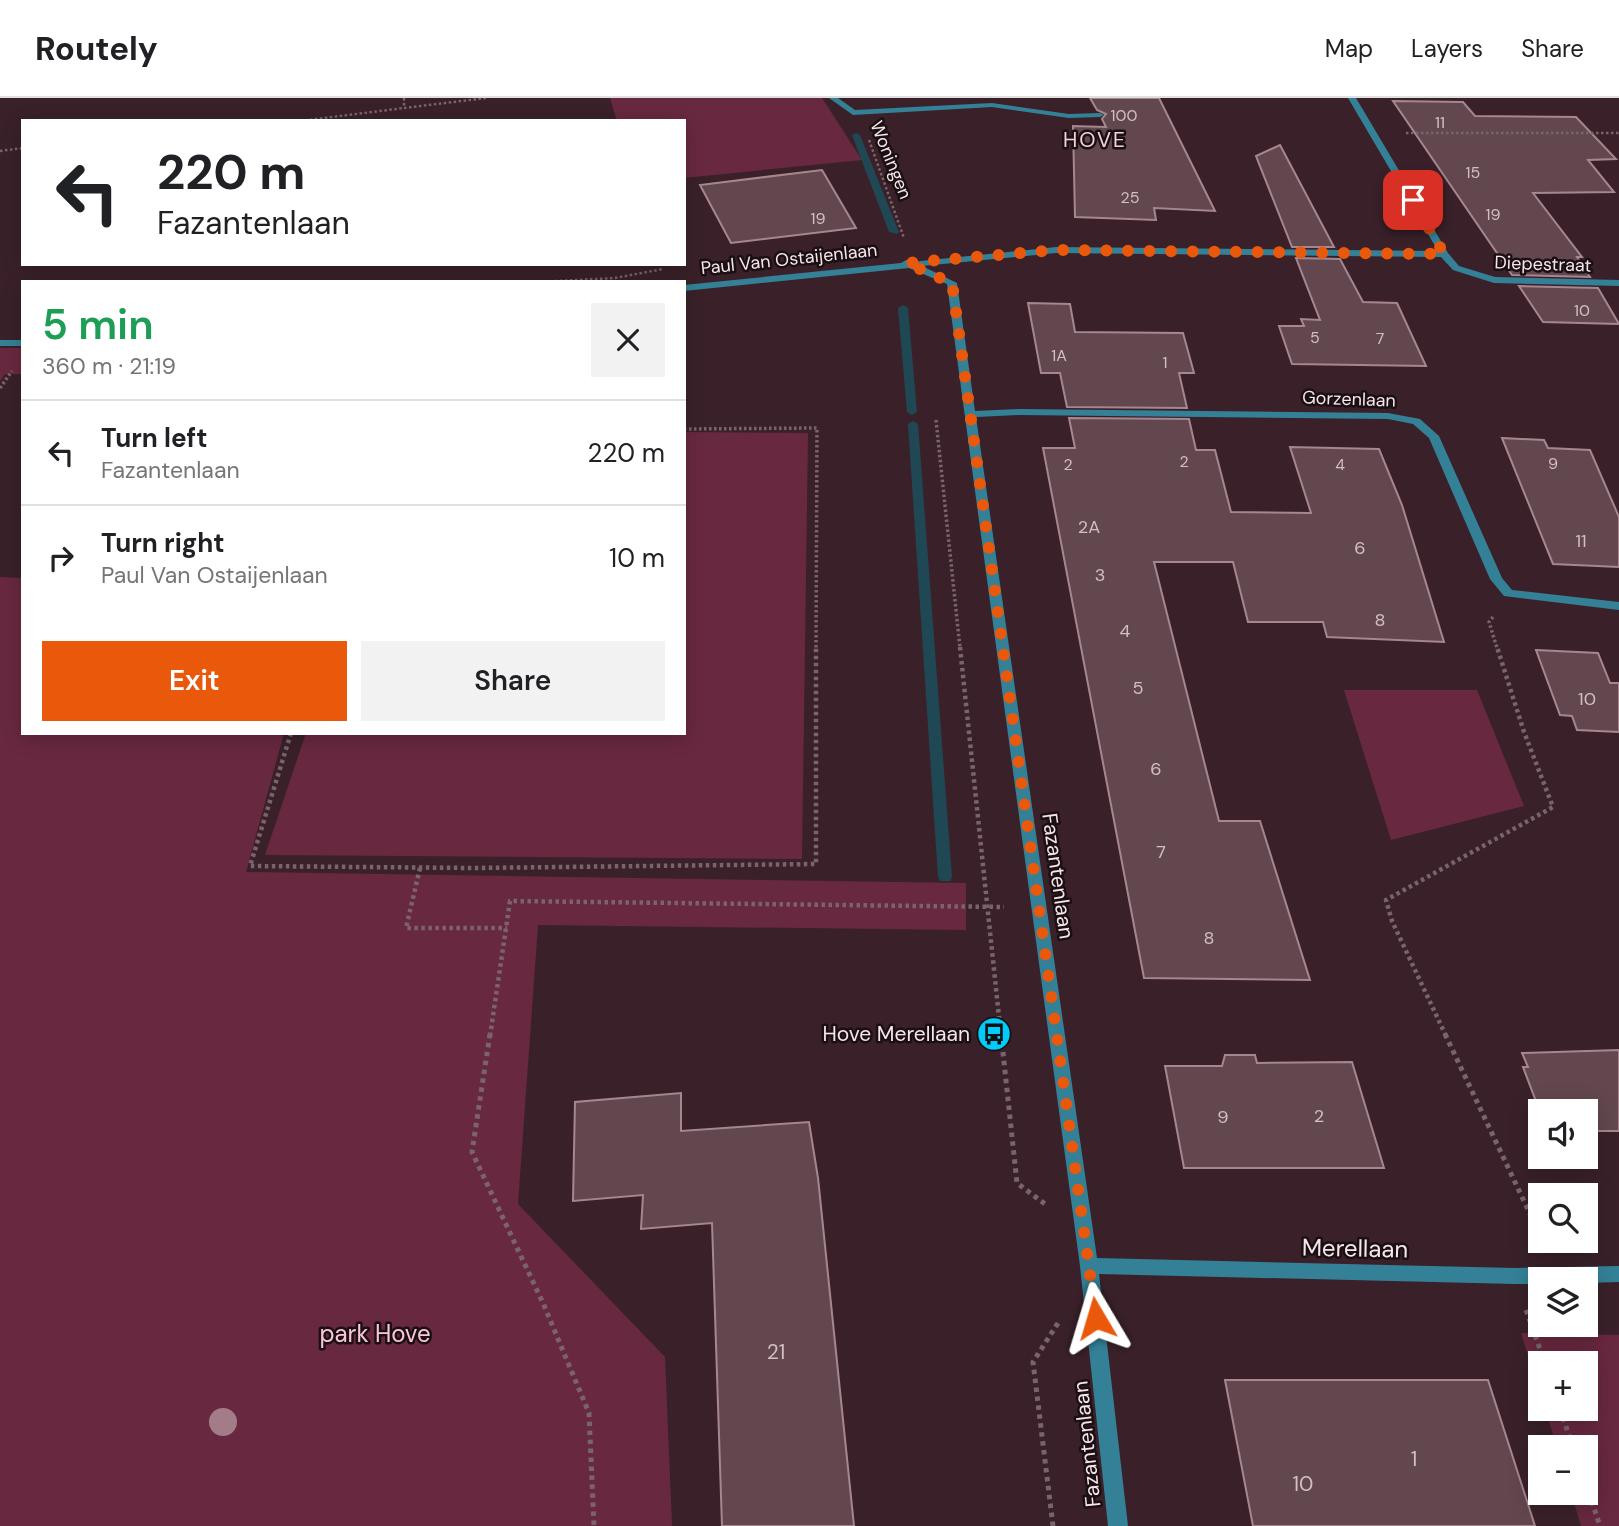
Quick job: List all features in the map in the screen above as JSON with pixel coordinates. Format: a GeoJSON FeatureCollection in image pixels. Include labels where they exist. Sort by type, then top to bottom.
{"type":"FeatureCollection","features":[{"type":"Feature","properties":{"kind":"street","name":"Woningen"},"geometry":{"type":"LineString","coordinates":[[833,98],[853,113]]}},
{"type":"Feature","properties":{"kind":"street","name":"Diepestraat"},"geometry":{"type":"LineString","coordinates":[[1352,98],[1444,254],[1457,268],[1494,280],[1619,283]]}},
{"type":"Feature","properties":{"kind":"street"},"geometry":{"type":"LineString","coordinates":[[853,113],[992,105],[1069,116],[1100,115]]}},
{"type":"Feature","properties":{"kind":"street","name":"Paul Van Ostaijenlaan"},"geometry":{"type":"LineString","coordinates":[[686,288],[906,263],[1056,250],[1444,254]]}},
{"type":"Feature","properties":{"kind":"street","name":"Fazantenlaan"},"geometry":{"type":"LineString","coordinates":[[906,263],[952,283],[1089,1266],[1118,1526]]}},
{"type":"Feature","properties":{"kind":"street"},"geometry":{"type":"LineString","coordinates":[[0,343],[21,343]]}},
{"type":"Feature","properties":{"kind":"street","name":"Gorzenlaan"},"geometry":{"type":"LineString","coordinates":[[971,414],[1020,412],[1388,416],[1416,421],[1434,436],[1496,579],[1508,593]]}},
{"type":"Feature","properties":{"kind":"street"},"geometry":{"type":"LineString","coordinates":[[1508,593],[1523,597],[1619,606]]}},
{"type":"Feature","properties":{"kind":"street","name":"Merellaan"},"geometry":{"type":"LineString","coordinates":[[1089,1266],[1515,1276],[1619,1274]]}},
{"type":"Feature","properties":{"kind":"path"},"geometry":{"type":"LineString","coordinates":[[404,98],[404,108]]}},
{"type":"Feature","properties":{"kind":"path"},"geometry":{"type":"LineString","coordinates":[[316,119],[486,98]]}},
{"type":"Feature","properties":{"kind":"path","name":"Woningen"},"geometry":{"type":"LineString","coordinates":[[853,113],[868,136],[906,243]]}},
{"type":"Feature","properties":{"kind":"path"},"geometry":{"type":"LineString","coordinates":[[1374,133],[1619,134]]}},
{"type":"Feature","properties":{"kind":"path"},"geometry":{"type":"LineString","coordinates":[[0,151],[21,148]]}},
{"type":"Feature","properties":{"kind":"path"},"geometry":{"type":"LineString","coordinates":[[934,407],[1017,1183],[1055,1212]]}},
{"type":"Feature","properties":{"kind":"path"},"geometry":{"type":"LineString","coordinates":[[290,735],[250,866],[420,868],[816,864],[817,428],[686,429]]}},
{"type":"Feature","properties":{"kind":"path"},"geometry":{"type":"LineString","coordinates":[[1508,593],[1489,622],[1524,732],[1553,807],[1386,900],[1392,921],[1528,1210]]}},
{"type":"Feature","properties":{"kind":"path"},"geometry":{"type":"LineString","coordinates":[[420,868],[406,928],[507,928]]}},
{"type":"Feature","properties":{"kind":"path"},"geometry":{"type":"LineString","coordinates":[[594,1526],[589,1413],[543,1303],[472,1152],[510,901],[1040,908]]}},
{"type":"Feature","properties":{"kind":"path"},"geometry":{"type":"LineString","coordinates":[[1515,1276],[1541,1351]]}},
{"type":"Feature","properties":{"kind":"path"},"geometry":{"type":"LineString","coordinates":[[1053,1526],[1033,1362],[1061,1318]]}},
{"type":"Feature","properties":{"kind":"path"},"geometry":{"type":"LineString","coordinates":[[1593,1505],[1600,1526]]}},
{"type":"Feature","properties":{"kind":"green space"},"geometry":{"type":"Polygon","coordinates":[[[610,98],[822,98],[862,160],[686,178],[686,119],[616,119],[610,98]]]}},
{"type":"Feature","properties":{"kind":"green space"},"geometry":{"type":"Polygon","coordinates":[[[0,348],[21,348],[21,374],[5,374],[0,381],[0,348]]]}},
{"type":"Feature","properties":{"kind":"green space"},"geometry":{"type":"Polygon","coordinates":[[[686,432],[808,433],[802,859],[265,855],[305,735],[686,735],[686,432]]]}},
{"type":"Feature","properties":{"kind":"green space","name":"park Hove"},"geometry":{"type":"Polygon","coordinates":[[[0,577],[21,578],[21,735],[283,735],[246,872],[966,883],[966,930],[538,925],[518,1204],[665,1357],[672,1526],[0,1526],[0,577]]]}},
{"type":"Feature","properties":{"kind":"green space"},"geometry":{"type":"Polygon","coordinates":[[[1344,690],[1477,690],[1524,806],[1391,840],[1344,690]]]}},
{"type":"Feature","properties":{"kind":"green space"},"geometry":{"type":"Polygon","coordinates":[[[1521,1333],[1528,1333],[1528,1337],[1619,1335],[1619,1526],[1581,1526],[1575,1505],[1598,1505],[1598,1435],[1553,1435],[1549,1421],[1598,1421],[1598,1351],[1528,1351],[1528,1355],[1521,1333]]]}},
{"type":"Feature","properties":{"kind":"building"},"geometry":{"type":"Polygon","coordinates":[[[1090,98],[1159,98],[1215,211],[1154,208],[1156,220],[1075,217],[1073,126],[1106,127],[1102,119],[1106,114],[1097,110],[1090,98]]]}},
{"type":"Feature","properties":{"kind":"building"},"geometry":{"type":"Polygon","coordinates":[[[1393,101],[1463,102],[1475,116],[1576,117],[1616,159],[1588,160],[1614,192],[1533,193],[1582,257],[1577,257],[1590,277],[1512,275],[1393,101]]]}},
{"type":"Feature","properties":{"kind":"building"},"geometry":{"type":"Polygon","coordinates":[[[1280,145],[1334,247],[1292,247],[1256,156],[1280,145]]]}},
{"type":"Feature","properties":{"kind":"building"},"geometry":{"type":"Polygon","coordinates":[[[822,170],[856,228],[731,243],[700,185],[822,170]]]}},
{"type":"Feature","properties":{"kind":"building"},"geometry":{"type":"Polygon","coordinates":[[[1296,258],[1340,259],[1363,302],[1397,303],[1426,366],[1292,364],[1279,326],[1304,326],[1301,319],[1320,320],[1296,258]]]}},
{"type":"Feature","properties":{"kind":"building"},"geometry":{"type":"Polygon","coordinates":[[[1519,286],[1598,288],[1619,324],[1543,322],[1519,286]]]}},
{"type":"Feature","properties":{"kind":"building"},"geometry":{"type":"Polygon","coordinates":[[[1028,303],[1070,304],[1075,332],[1183,333],[1194,373],[1179,373],[1187,408],[1067,407],[1060,373],[1041,373],[1028,303]]]}},
{"type":"Feature","properties":{"kind":"building"},"geometry":{"type":"Polygon","coordinates":[[[1069,418],[1189,419],[1196,450],[1215,450],[1231,512],[1311,513],[1290,447],[1379,449],[1402,505],[1444,642],[1327,637],[1323,622],[1248,622],[1233,562],[1154,562],[1219,821],[1260,821],[1310,980],[1144,978],[1043,448],[1075,448],[1069,418]]]}},
{"type":"Feature","properties":{"kind":"building"},"geometry":{"type":"Polygon","coordinates":[[[1502,438],[1544,440],[1548,448],[1590,450],[1619,517],[1619,567],[1553,564],[1502,438]]]}},
{"type":"Feature","properties":{"kind":"building"},"geometry":{"type":"Polygon","coordinates":[[[1536,650],[1598,653],[1610,683],[1619,683],[1619,732],[1577,730],[1572,716],[1560,715],[1536,650]]]}},
{"type":"Feature","properties":{"kind":"building"},"geometry":{"type":"Polygon","coordinates":[[[1619,1050],[1619,1131],[1598,1131],[1598,1099],[1535,1099],[1523,1067],[1528,1067],[1522,1053],[1619,1050]]]}},
{"type":"Feature","properties":{"kind":"building"},"geometry":{"type":"Polygon","coordinates":[[[1225,1055],[1255,1055],[1257,1063],[1352,1062],[1384,1168],[1184,1168],[1165,1066],[1222,1066],[1225,1055]]]}},
{"type":"Feature","properties":{"kind":"building"},"geometry":{"type":"Polygon","coordinates":[[[681,1093],[681,1131],[809,1122],[818,1178],[854,1526],[722,1526],[712,1223],[641,1229],[643,1195],[573,1201],[575,1102],[681,1093]]]}},
{"type":"Feature","properties":{"kind":"building"},"geometry":{"type":"Polygon","coordinates":[[[1225,1380],[1488,1380],[1535,1526],[1253,1526],[1225,1380]]]}},
{"type":"Feature","properties":{"kind":"waterway"},"geometry":{"type":"LineString","coordinates":[[856,135],[894,232]]}},
{"type":"Feature","properties":{"kind":"waterway"},"geometry":{"type":"LineString","coordinates":[[903,308],[912,412]]}},
{"type":"Feature","properties":{"kind":"waterway"},"geometry":{"type":"LineString","coordinates":[[913,424],[945,877]]}},
{"type":"Feature","properties":{"kind":"place","name":"Hove Merellaan"},"geometry":{"type":"Point","coordinates":[994,1034]}},
{"type":"Feature","properties":{"kind":"district","name":"HOVE"},"geometry":{"type":"Point","coordinates":[1095,140]}},
{"type":"Feature","properties":{"kind":"route"},"geometry":{"type":"LineString","coordinates":[[1096,1318],[952,283],[906,263],[1056,250],[1444,254],[1413,200]]}}]}
